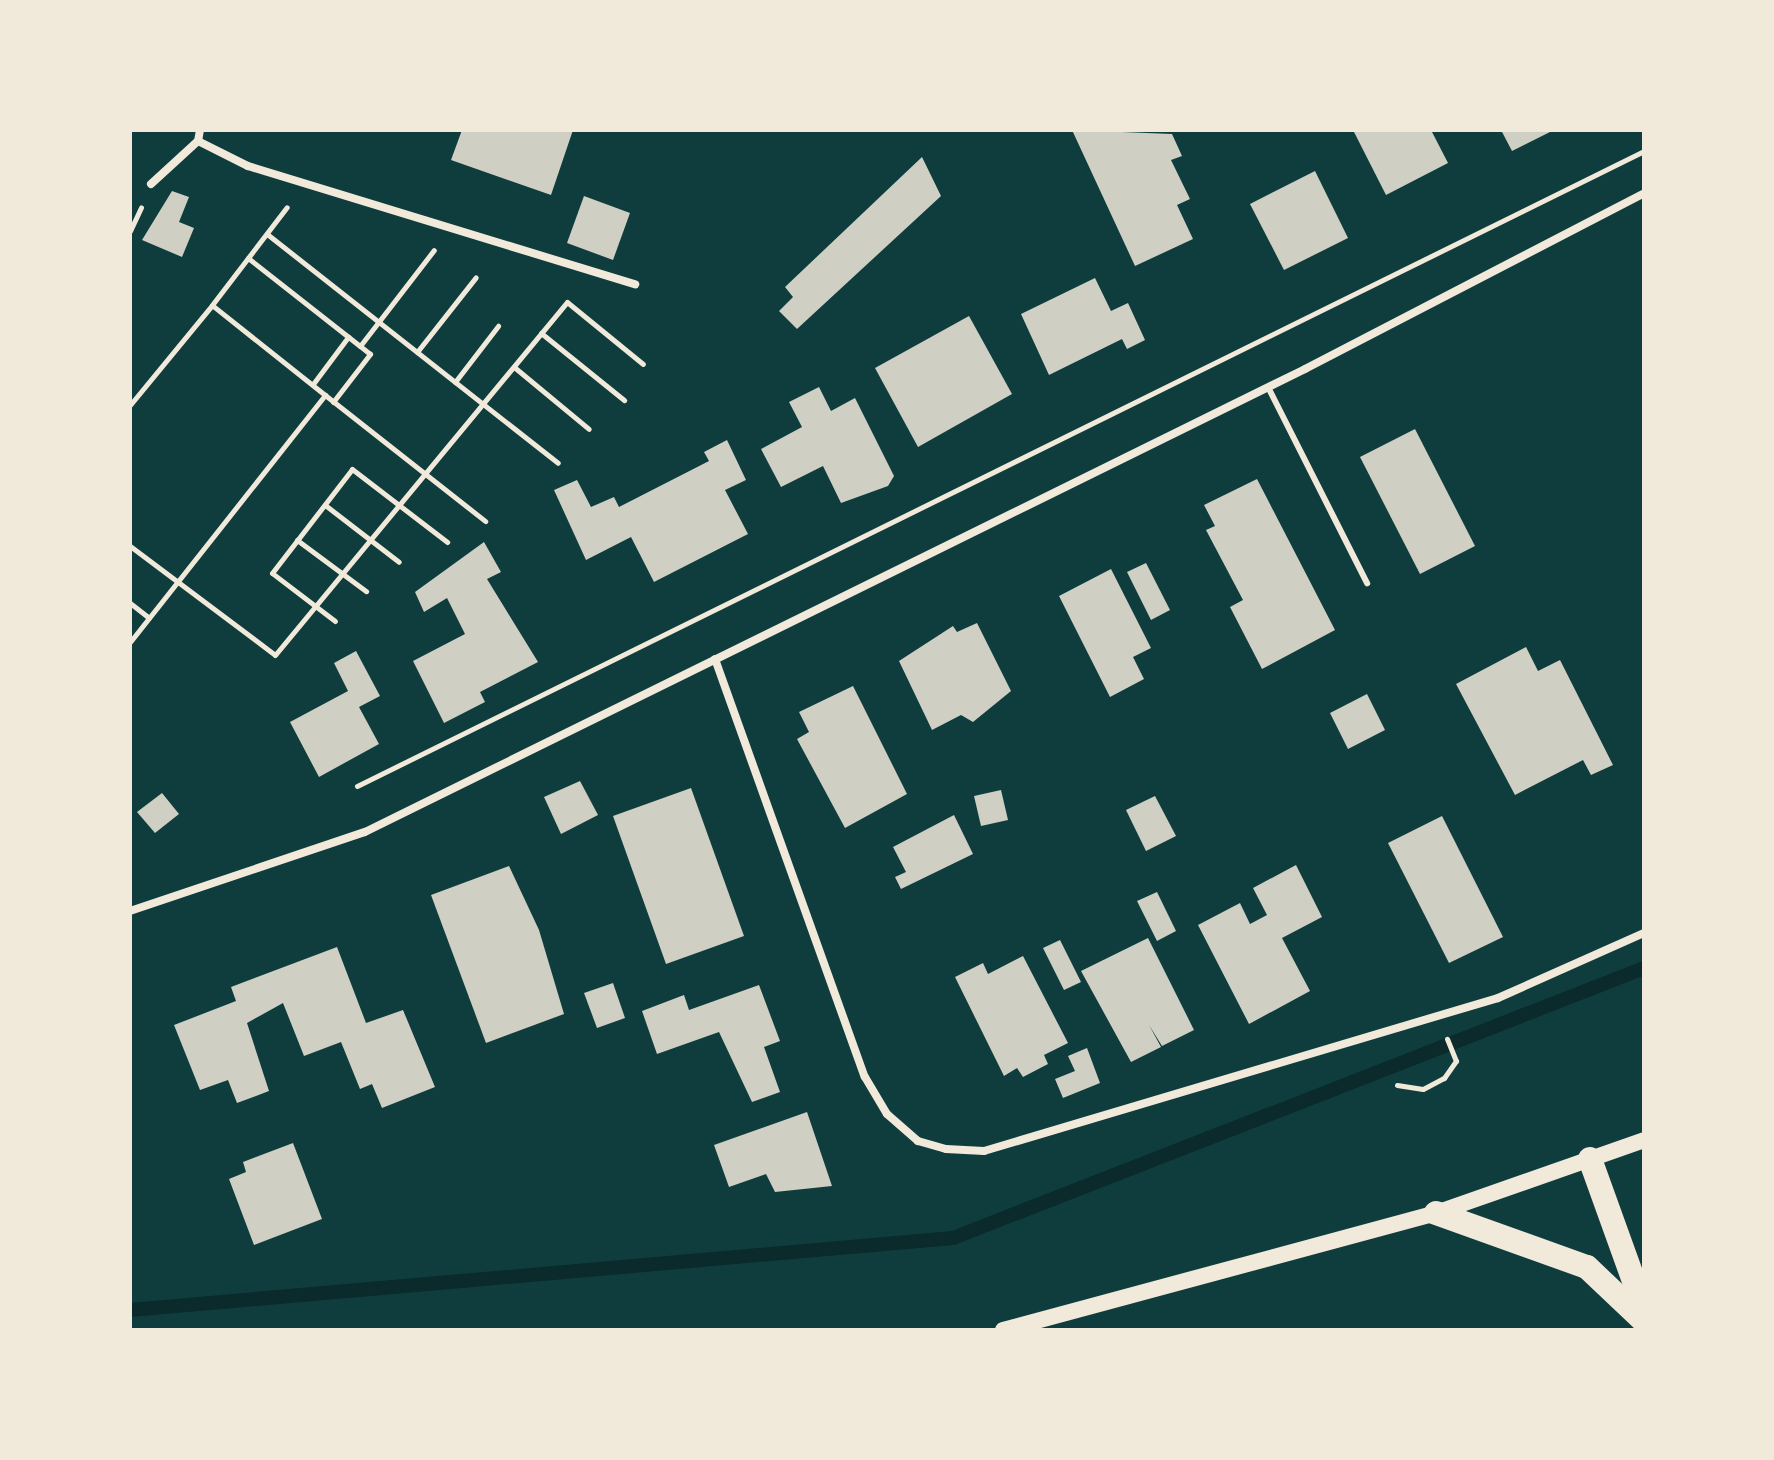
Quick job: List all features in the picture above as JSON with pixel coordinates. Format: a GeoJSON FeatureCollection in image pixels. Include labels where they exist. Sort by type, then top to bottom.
{"type":"FeatureCollection","features":[{"type":"Feature","properties":{"kind":"highway"},"geometry":{"type":"LineString","coordinates":[[1590,1159],[1644,1309]]}},
{"type":"Feature","properties":{"kind":"highway"},"geometry":{"type":"LineString","coordinates":[[1436,1213],[1587,1267],[1644,1321]]}},
{"type":"Feature","properties":{"kind":"main road"},"geometry":{"type":"LineString","coordinates":[[1003,1330],[1436,1213],[1644,1140]]}},
{"type":"Feature","properties":{"kind":"street"},"geometry":{"type":"LineString","coordinates":[[151,184],[198,141],[200,130]]}},
{"type":"Feature","properties":{"kind":"street"},"geometry":{"type":"LineString","coordinates":[[198,141],[299,183],[635,284]]}},
{"type":"Feature","properties":{"kind":"street"},"geometry":{"type":"LineString","coordinates":[[130,911],[365,832],[1268,387],[1644,193]]}},
{"type":"Feature","properties":{"kind":"street"},"geometry":{"type":"LineString","coordinates":[[715,659],[865,1077],[887,1114],[918,1141],[946,1149],[984,1151],[1498,998],[1644,933]]}},
{"type":"Feature","properties":{"kind":"lane"},"geometry":{"type":"LineString","coordinates":[[1268,387],[1367,583]]}},
{"type":"Feature","properties":{"kind":"path"},"geometry":{"type":"LineString","coordinates":[[357,786],[1644,151]]}},
{"type":"Feature","properties":{"kind":"path"},"geometry":{"type":"LineString","coordinates":[[130,405],[267,234],[299,183]]}},
{"type":"Feature","properties":{"kind":"path"},"geometry":{"type":"LineString","coordinates":[[360,346],[437,246],[443,227]]}},
{"type":"Feature","properties":{"kind":"path"},"geometry":{"type":"LineString","coordinates":[[267,234],[558,463]]}},
{"type":"Feature","properties":{"kind":"path"},"geometry":{"type":"LineString","coordinates":[[248,258],[370,354],[333,402]]}},
{"type":"Feature","properties":{"kind":"path"},"geometry":{"type":"LineString","coordinates":[[417,352],[476,277]]}},
{"type":"Feature","properties":{"kind":"path"},"geometry":{"type":"LineString","coordinates":[[130,546],[275,655],[567,302],[643,364]]}},
{"type":"Feature","properties":{"kind":"path"},"geometry":{"type":"LineString","coordinates":[[212,305],[485,521]]}},
{"type":"Feature","properties":{"kind":"path"},"geometry":{"type":"LineString","coordinates":[[455,382],[498,326]]}},
{"type":"Feature","properties":{"kind":"path"},"geometry":{"type":"LineString","coordinates":[[541,333],[624,400]]}},
{"type":"Feature","properties":{"kind":"path"},"geometry":{"type":"LineString","coordinates":[[312,384],[348,337]]}},
{"type":"Feature","properties":{"kind":"path"},"geometry":{"type":"LineString","coordinates":[[514,367],[589,429]]}},
{"type":"Feature","properties":{"kind":"path"},"geometry":{"type":"LineString","coordinates":[[130,642],[325,395]]}},
{"type":"Feature","properties":{"kind":"path"},"geometry":{"type":"LineString","coordinates":[[335,621],[272,573],[352,469],[447,542]]}},
{"type":"Feature","properties":{"kind":"path"},"geometry":{"type":"LineString","coordinates":[[325,505],[399,562]]}},
{"type":"Feature","properties":{"kind":"path"},"geometry":{"type":"LineString","coordinates":[[297,540],[366,591]]}},
{"type":"Feature","properties":{"kind":"path"},"geometry":{"type":"LineString","coordinates":[[130,603],[149,618]]}},
{"type":"Feature","properties":{"kind":"path"},"geometry":{"type":"LineString","coordinates":[[1397,1085],[1423,1089],[1444,1078],[1456,1061],[1452,1050]]}},
{"type":"Feature","properties":{"kind":"building"},"geometry":{"type":"Polygon","coordinates":[[[462,130],[573,130],[551,195],[451,160],[462,130]]]}},
{"type":"Feature","properties":{"kind":"building"},"geometry":{"type":"Polygon","coordinates":[[[1072,130],[1172,134],[1182,156],[1171,160],[1190,199],[1177,205],[1193,239],[1135,266],[1072,130]]]}},
{"type":"Feature","properties":{"kind":"building"},"geometry":{"type":"Polygon","coordinates":[[[1353,130],[1431,130],[1448,163],[1386,195],[1353,130]]]}},
{"type":"Feature","properties":{"kind":"building"},"geometry":{"type":"Polygon","coordinates":[[[1501,130],[1554,130],[1512,151],[1501,130]]]}},
{"type":"Feature","properties":{"kind":"building"},"geometry":{"type":"Polygon","coordinates":[[[922,157],[941,196],[797,329],[779,311],[793,297],[785,287],[922,157]]]}},
{"type":"Feature","properties":{"kind":"building"},"geometry":{"type":"Polygon","coordinates":[[[1315,171],[1348,238],[1284,270],[1250,204],[1315,171]]]}},
{"type":"Feature","properties":{"kind":"building"},"geometry":{"type":"Polygon","coordinates":[[[172,191],[189,197],[179,222],[194,228],[182,257],[142,240],[172,191]]]}},
{"type":"Feature","properties":{"kind":"building"},"geometry":{"type":"Polygon","coordinates":[[[584,196],[630,213],[613,260],[567,243],[584,196]]]}},
{"type":"Feature","properties":{"kind":"building"},"geometry":{"type":"Polygon","coordinates":[[[1095,278],[1111,311],[1128,303],[1145,340],[1127,349],[1122,339],[1049,375],[1021,314],[1095,278]]]}},
{"type":"Feature","properties":{"kind":"building"},"geometry":{"type":"Polygon","coordinates":[[[969,316],[1012,394],[918,447],[875,368],[969,316]]]}},
{"type":"Feature","properties":{"kind":"building"},"geometry":{"type":"Polygon","coordinates":[[[819,387],[831,411],[855,398],[894,476],[888,486],[841,503],[823,466],[781,487],[761,449],[802,427],[789,402],[819,387]]]}},
{"type":"Feature","properties":{"kind":"building"},"geometry":{"type":"Polygon","coordinates":[[[1415,429],[1475,546],[1420,574],[1360,457],[1415,429]]]}},
{"type":"Feature","properties":{"kind":"building"},"geometry":{"type":"Polygon","coordinates":[[[727,440],[746,480],[725,490],[748,534],[654,582],[631,537],[586,560],[554,490],[577,480],[591,507],[614,497],[619,507],[709,461],[704,452],[727,440]]]}},
{"type":"Feature","properties":{"kind":"building"},"geometry":{"type":"Polygon","coordinates":[[[1257,479],[1335,630],[1262,669],[1230,607],[1243,600],[1206,530],[1215,526],[1204,505],[1257,479]]]}},
{"type":"Feature","properties":{"kind":"building"},"geometry":{"type":"Polygon","coordinates":[[[484,542],[501,572],[487,579],[538,662],[480,692],[485,702],[444,723],[413,661],[465,634],[447,598],[424,612],[415,592],[484,542]]]}},
{"type":"Feature","properties":{"kind":"building"},"geometry":{"type":"Polygon","coordinates":[[[1146,563],[1170,610],[1151,620],[1127,572],[1146,563]]]}},
{"type":"Feature","properties":{"kind":"building"},"geometry":{"type":"Polygon","coordinates":[[[1111,569],[1151,648],[1133,657],[1144,679],[1110,697],[1059,596],[1111,569]]]}},
{"type":"Feature","properties":{"kind":"building"},"geometry":{"type":"Polygon","coordinates":[[[977,623],[1011,691],[973,722],[961,715],[932,730],[899,661],[953,626],[957,632],[977,623]]]}},
{"type":"Feature","properties":{"kind":"building"},"geometry":{"type":"Polygon","coordinates":[[[1526,647],[1538,671],[1560,660],[1613,765],[1591,775],[1583,760],[1515,795],[1456,684],[1526,647]]]}},
{"type":"Feature","properties":{"kind":"building"},"geometry":{"type":"Polygon","coordinates":[[[356,651],[380,696],[359,707],[379,744],[319,777],[290,722],[348,691],[334,663],[356,651]]]}},
{"type":"Feature","properties":{"kind":"building"},"geometry":{"type":"Polygon","coordinates":[[[853,686],[907,794],[845,828],[797,739],[809,732],[799,712],[853,686]]]}},
{"type":"Feature","properties":{"kind":"building"},"geometry":{"type":"Polygon","coordinates":[[[1367,694],[1385,730],[1348,749],[1330,713],[1367,694]]]}},
{"type":"Feature","properties":{"kind":"building"},"geometry":{"type":"Polygon","coordinates":[[[580,781],[598,815],[561,834],[544,797],[580,781]]]}},
{"type":"Feature","properties":{"kind":"building"},"geometry":{"type":"Polygon","coordinates":[[[691,788],[744,936],[666,964],[613,816],[691,788]]]}},
{"type":"Feature","properties":{"kind":"building"},"geometry":{"type":"Polygon","coordinates":[[[1001,790],[1008,820],[981,826],[974,796],[1001,790]]]}},
{"type":"Feature","properties":{"kind":"building"},"geometry":{"type":"Polygon","coordinates":[[[162,793],[179,814],[155,833],[137,812],[162,793]]]}},
{"type":"Feature","properties":{"kind":"building"},"geometry":{"type":"Polygon","coordinates":[[[1155,796],[1176,836],[1146,851],[1126,810],[1155,796]]]}},
{"type":"Feature","properties":{"kind":"building"},"geometry":{"type":"Polygon","coordinates":[[[954,815],[973,854],[901,889],[895,877],[906,872],[893,847],[954,815]]]}},
{"type":"Feature","properties":{"kind":"building"},"geometry":{"type":"Polygon","coordinates":[[[1442,816],[1503,937],[1449,963],[1388,843],[1442,816]]]}},
{"type":"Feature","properties":{"kind":"building"},"geometry":{"type":"Polygon","coordinates":[[[1296,865],[1322,917],[1282,938],[1310,991],[1249,1024],[1198,925],[1240,903],[1250,924],[1267,915],[1253,888],[1296,865]]]}},
{"type":"Feature","properties":{"kind":"building"},"geometry":{"type":"Polygon","coordinates":[[[509,866],[539,930],[564,1014],[486,1043],[431,895],[509,866]]]}},
{"type":"Feature","properties":{"kind":"building"},"geometry":{"type":"Polygon","coordinates":[[[1157,892],[1176,931],[1157,941],[1137,901],[1157,892]]]}},
{"type":"Feature","properties":{"kind":"building"},"geometry":{"type":"Polygon","coordinates":[[[1148,938],[1194,1030],[1162,1046],[1149,1025],[1161,1047],[1131,1062],[1081,971],[1148,938]]]}},
{"type":"Feature","properties":{"kind":"building"},"geometry":{"type":"Polygon","coordinates":[[[1060,940],[1081,982],[1064,990],[1043,948],[1060,940]]]}},
{"type":"Feature","properties":{"kind":"building"},"geometry":{"type":"Polygon","coordinates":[[[337,947],[366,1023],[403,1010],[435,1087],[382,1108],[372,1084],[360,1089],[341,1042],[304,1056],[283,1003],[247,1023],[269,1091],[237,1103],[228,1080],[200,1090],[174,1025],[236,1001],[231,987],[337,947]]]}},
{"type":"Feature","properties":{"kind":"building"},"geometry":{"type":"Polygon","coordinates":[[[1023,956],[1068,1043],[1044,1055],[1048,1064],[1023,1077],[1017,1068],[1004,1076],[955,977],[983,963],[988,974],[1023,956]]]}},
{"type":"Feature","properties":{"kind":"building"},"geometry":{"type":"Polygon","coordinates":[[[613,983],[625,1018],[597,1028],[584,993],[613,983]]]}},
{"type":"Feature","properties":{"kind":"building"},"geometry":{"type":"Polygon","coordinates":[[[759,985],[780,1041],[764,1047],[780,1092],[752,1102],[719,1032],[657,1054],[642,1011],[684,995],[689,1010],[759,985]]]}},
{"type":"Feature","properties":{"kind":"building"},"geometry":{"type":"Polygon","coordinates":[[[1087,1048],[1100,1083],[1063,1098],[1055,1079],[1075,1071],[1068,1056],[1087,1048]]]}},
{"type":"Feature","properties":{"kind":"building"},"geometry":{"type":"Polygon","coordinates":[[[807,1112],[832,1186],[775,1192],[766,1174],[729,1187],[714,1145],[807,1112]]]}},
{"type":"Feature","properties":{"kind":"building"},"geometry":{"type":"Polygon","coordinates":[[[293,1143],[322,1219],[254,1245],[229,1179],[246,1172],[243,1162],[293,1143]]]}},
{"type":"Feature","properties":{"kind":"waterway"},"geometry":{"type":"LineString","coordinates":[[130,1310],[953,1238],[1644,968]]}}]}
